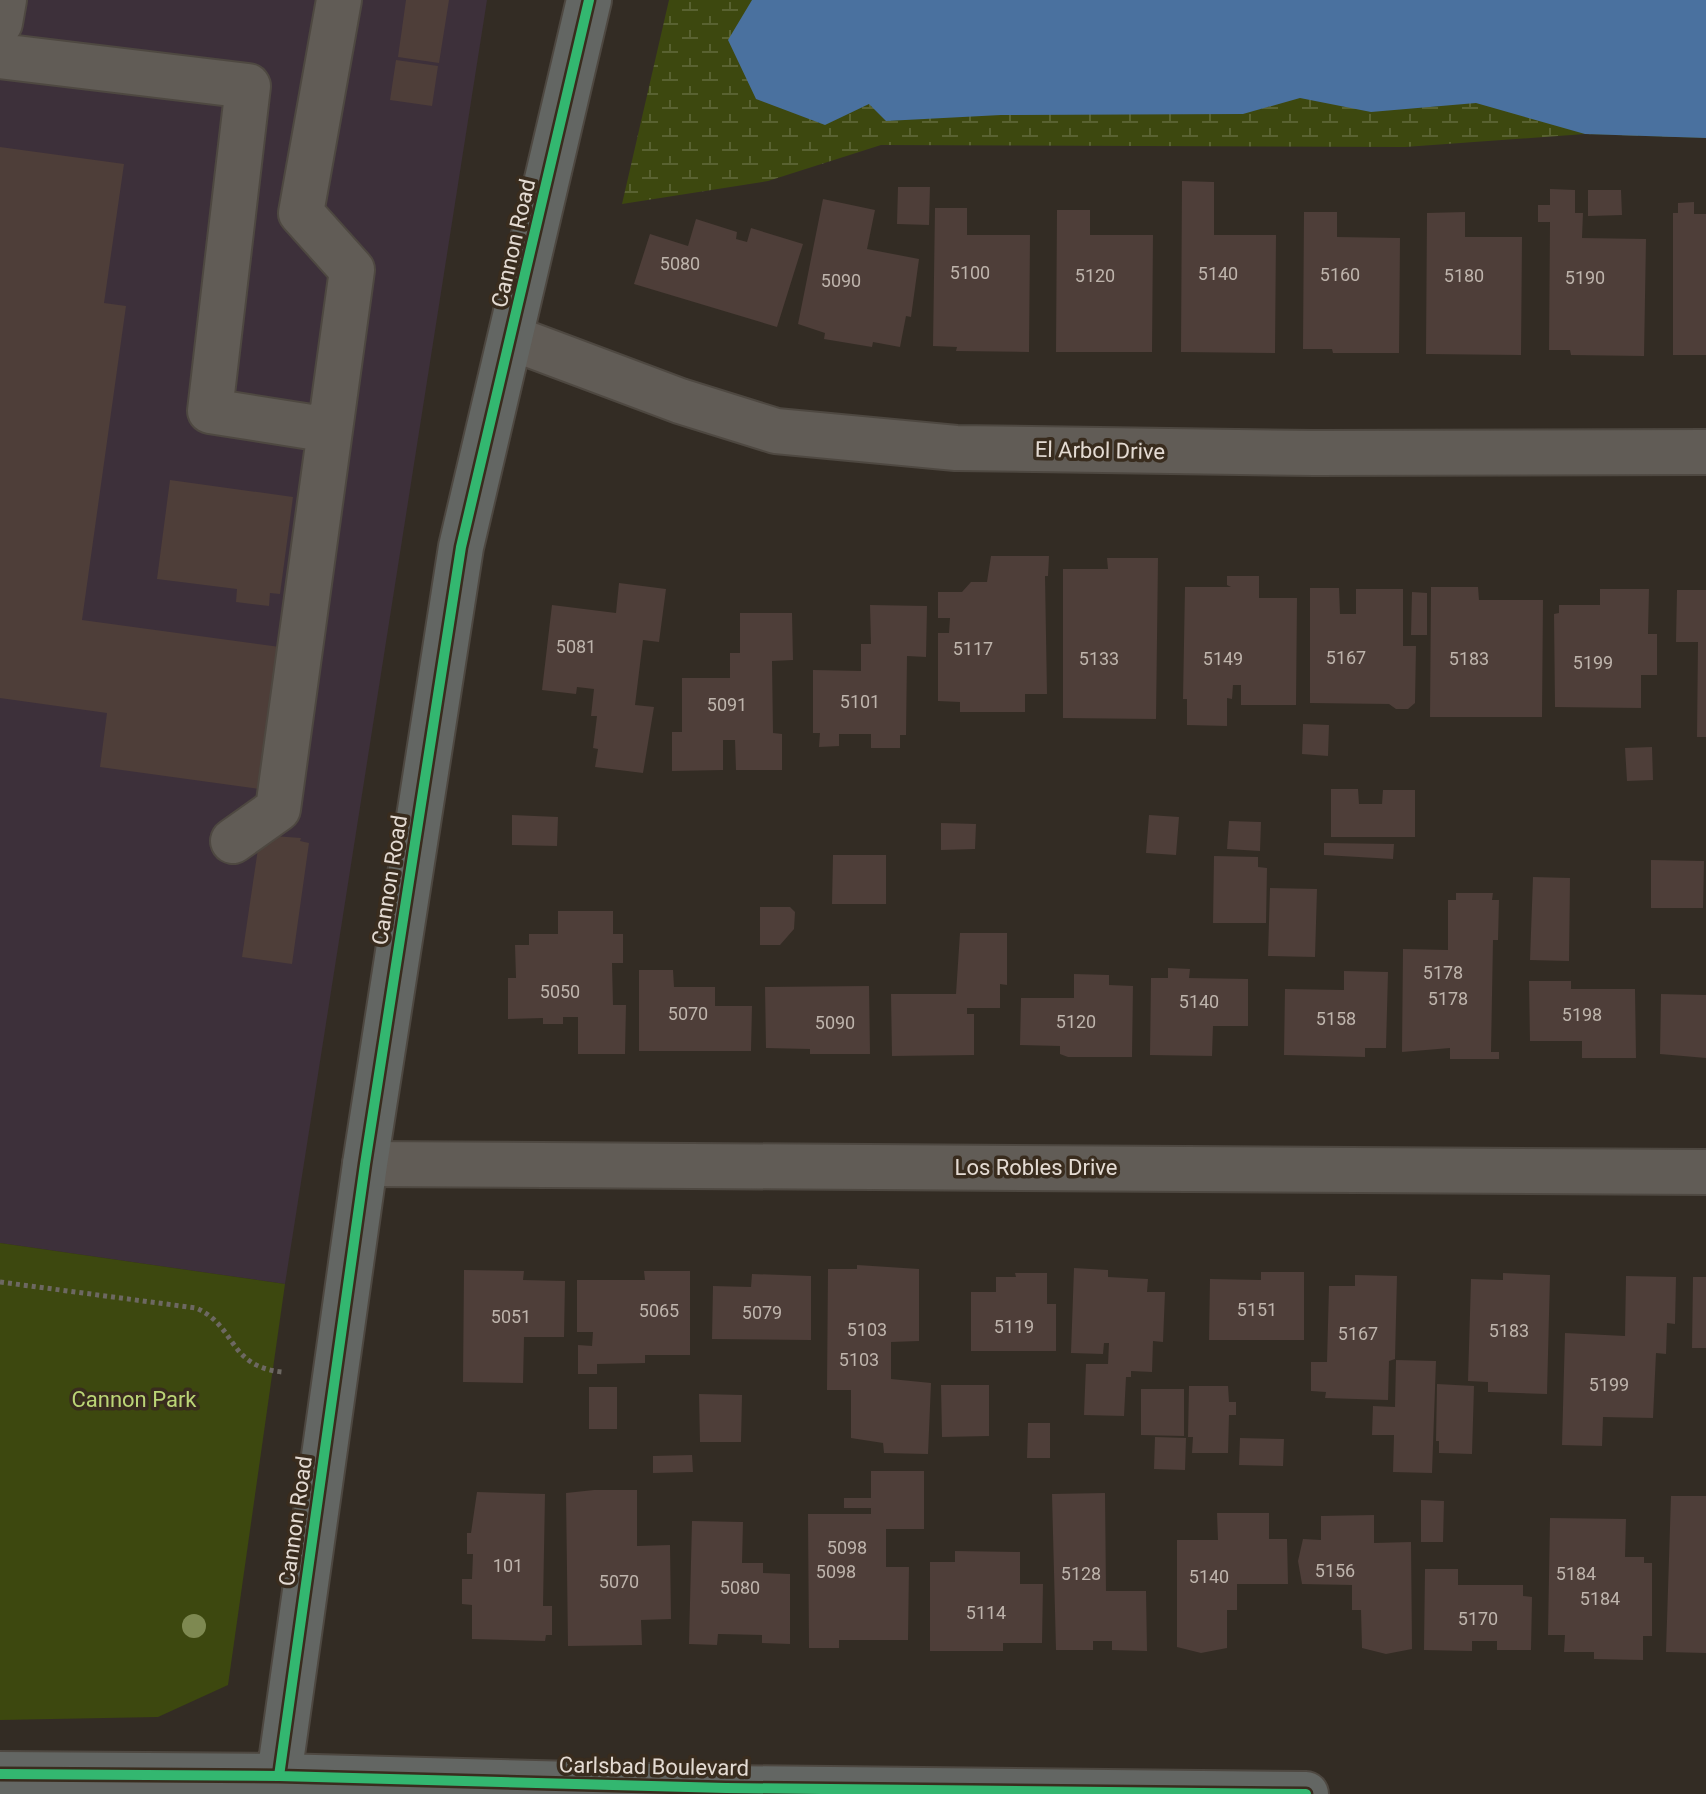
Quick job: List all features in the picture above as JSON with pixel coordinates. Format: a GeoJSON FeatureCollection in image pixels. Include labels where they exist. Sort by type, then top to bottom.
{"type":"FeatureCollection","features":[{"type":"Feature","properties":{"kind":"main road","name":"Cannon Road"},"geometry":{"type":"LineString","coordinates":[[279,1776],[365,1164],[461,547],[589,0]]}},
{"type":"Feature","properties":{"kind":"main road","name":"Carlsbad Boulevard"},"geometry":{"type":"LineString","coordinates":[[0,1774],[279,1776],[726,1791],[1306,1794]]}},
{"type":"Feature","properties":{"kind":"street"},"geometry":{"type":"LineString","coordinates":[[0,23],[4,0]]}},
{"type":"Feature","properties":{"kind":"street"},"geometry":{"type":"LineString","coordinates":[[233,841],[278,809],[352,270],[301,213],[339,0]]}},
{"type":"Feature","properties":{"kind":"street"},"geometry":{"type":"LineString","coordinates":[[0,56],[248,86],[210,411],[330,430]]}},
{"type":"Feature","properties":{"kind":"street","name":"El Arbol Drive"},"geometry":{"type":"LineString","coordinates":[[512,338],[680,401],[776,431],[911,444],[956,448],[1314,453],[1706,452]]}},
{"type":"Feature","properties":{"kind":"street","name":"Los Robles Drive"},"geometry":{"type":"LineString","coordinates":[[365,1164],[1706,1172]]}},
{"type":"Feature","properties":{"kind":"path"},"geometry":{"type":"LineString","coordinates":[[0,1282],[196,1308],[214,1316],[239,1354],[282,1372]]}},
{"type":"Feature","properties":{"kind":"shaded area"},"geometry":{"type":"Polygon","coordinates":[[[0,0],[487,0],[285,1284],[0,1243],[0,0]]]}},
{"type":"Feature","properties":{"kind":"green space"},"geometry":{"type":"Polygon","coordinates":[[[669,0],[1706,0],[1706,138],[1585,134],[1405,147],[881,145],[768,181],[622,204],[669,0]]]}},
{"type":"Feature","properties":{"kind":"green space","name":"Cannon Park"},"geometry":{"type":"Polygon","coordinates":[[[0,1243],[285,1284],[228,1685],[158,1717],[0,1720],[0,1243]]]}},
{"type":"Feature","properties":{"kind":"water"},"geometry":{"type":"Polygon","coordinates":[[[752,0],[1706,0],[1706,138],[1585,134],[1476,103],[1371,112],[1300,98],[1243,114],[1001,115],[886,121],[869,104],[825,125],[756,99],[728,40],[752,0]]]}},
{"type":"Feature","properties":{"kind":"building"},"geometry":{"type":"Polygon","coordinates":[[[406,0],[449,0],[439,63],[398,57],[406,0]]]}},
{"type":"Feature","properties":{"kind":"building"},"geometry":{"type":"Polygon","coordinates":[[[396,60],[438,66],[432,106],[390,100],[396,60]]]}},
{"type":"Feature","properties":{"kind":"building"},"geometry":{"type":"Polygon","coordinates":[[[0,147],[124,164],[104,303],[126,306],[82,620],[280,647],[260,789],[100,767],[107,713],[0,698],[0,147]]]}},
{"type":"Feature","properties":{"kind":"building"},"geometry":{"type":"Polygon","coordinates":[[[1182,181],[1214,182],[1214,235],[1276,235],[1275,353],[1181,352],[1182,181]]]}},
{"type":"Feature","properties":{"kind":"building"},"geometry":{"type":"Polygon","coordinates":[[[898,187],[930,187],[929,225],[897,224],[898,187]]]}},
{"type":"Feature","properties":{"kind":"building"},"geometry":{"type":"Polygon","coordinates":[[[1550,189],[1575,190],[1575,213],[1583,213],[1582,238],[1646,239],[1644,356],[1571,355],[1570,350],[1549,350],[1550,222],[1538,222],[1538,205],[1550,205],[1550,189]]]}},
{"type":"Feature","properties":{"kind":"building"},"geometry":{"type":"Polygon","coordinates":[[[1588,190],[1621,190],[1622,215],[1588,216],[1588,190]]]}},
{"type":"Feature","properties":{"kind":"building"},"geometry":{"type":"Polygon","coordinates":[[[823,199],[875,210],[867,249],[919,259],[911,317],[906,316],[900,347],[873,342],[872,347],[824,339],[825,333],[798,324],[823,199]]]}},
{"type":"Feature","properties":{"kind":"building"},"geometry":{"type":"Polygon","coordinates":[[[1694,202],[1694,214],[1706,214],[1706,355],[1673,355],[1673,213],[1678,213],[1678,203],[1694,202]]]}},
{"type":"Feature","properties":{"kind":"building"},"geometry":{"type":"Polygon","coordinates":[[[935,208],[967,208],[967,235],[1030,235],[1029,352],[956,351],[957,347],[933,346],[935,208]]]}},
{"type":"Feature","properties":{"kind":"building"},"geometry":{"type":"Polygon","coordinates":[[[1057,210],[1090,210],[1090,235],[1153,235],[1152,352],[1056,352],[1057,210]]]}},
{"type":"Feature","properties":{"kind":"building"},"geometry":{"type":"Polygon","coordinates":[[[1304,212],[1337,212],[1337,237],[1400,238],[1399,353],[1333,353],[1332,349],[1303,349],[1304,212]]]}},
{"type":"Feature","properties":{"kind":"building"},"geometry":{"type":"Polygon","coordinates":[[[1465,212],[1465,237],[1522,237],[1521,355],[1426,354],[1427,213],[1465,212]]]}},
{"type":"Feature","properties":{"kind":"building"},"geometry":{"type":"Polygon","coordinates":[[[696,219],[737,232],[736,239],[747,242],[751,228],[803,244],[777,327],[634,284],[650,234],[688,246],[696,219]]]}},
{"type":"Feature","properties":{"kind":"building"},"geometry":{"type":"Polygon","coordinates":[[[170,480],[293,497],[280,594],[270,593],[269,606],[236,602],[237,589],[157,579],[170,480]]]}},
{"type":"Feature","properties":{"kind":"building"},"geometry":{"type":"Polygon","coordinates":[[[991,556],[1049,556],[1048,576],[1045,576],[1047,694],[1025,694],[1025,712],[960,712],[960,702],[938,701],[938,633],[949,633],[950,618],[938,618],[938,592],[962,592],[971,582],[987,582],[991,556]]]}},
{"type":"Feature","properties":{"kind":"building"},"geometry":{"type":"Polygon","coordinates":[[[1107,558],[1158,558],[1156,719],[1063,718],[1063,569],[1108,569],[1107,558]]]}},
{"type":"Feature","properties":{"kind":"building"},"geometry":{"type":"Polygon","coordinates":[[[1227,576],[1259,576],[1259,598],[1297,598],[1296,705],[1241,705],[1241,685],[1233,685],[1232,699],[1227,698],[1227,726],[1187,725],[1187,699],[1183,699],[1185,587],[1231,587],[1227,585],[1227,576]]]}},
{"type":"Feature","properties":{"kind":"building"},"geometry":{"type":"Polygon","coordinates":[[[619,583],[666,589],[659,642],[643,640],[635,705],[654,707],[643,773],[595,767],[598,749],[593,748],[597,716],[591,716],[594,689],[577,687],[576,694],[542,690],[552,605],[616,613],[619,583]]]}},
{"type":"Feature","properties":{"kind":"building"},"geometry":{"type":"Polygon","coordinates":[[[1431,587],[1478,587],[1479,600],[1543,600],[1542,717],[1430,717],[1431,587]]]}},
{"type":"Feature","properties":{"kind":"building"},"geometry":{"type":"Polygon","coordinates":[[[1310,588],[1339,588],[1340,614],[1356,614],[1356,589],[1403,589],[1403,646],[1416,646],[1415,703],[1408,709],[1396,709],[1389,704],[1310,703],[1310,588]]]}},
{"type":"Feature","properties":{"kind":"building"},"geometry":{"type":"Polygon","coordinates":[[[1600,589],[1649,589],[1648,634],[1657,634],[1657,675],[1641,675],[1641,708],[1555,707],[1554,614],[1559,613],[1559,605],[1600,605],[1600,589]]]}},
{"type":"Feature","properties":{"kind":"building"},"geometry":{"type":"Polygon","coordinates":[[[1677,590],[1706,590],[1706,737],[1697,737],[1698,642],[1676,642],[1677,590]]]}},
{"type":"Feature","properties":{"kind":"building"},"geometry":{"type":"Polygon","coordinates":[[[1412,592],[1427,593],[1427,635],[1411,635],[1412,592]]]}},
{"type":"Feature","properties":{"kind":"building"},"geometry":{"type":"Polygon","coordinates":[[[870,605],[927,606],[926,657],[907,656],[906,735],[900,735],[900,748],[871,748],[871,734],[839,734],[839,746],[819,747],[820,733],[813,733],[813,670],[861,671],[861,644],[871,644],[870,605]]]}},
{"type":"Feature","properties":{"kind":"building"},"geometry":{"type":"Polygon","coordinates":[[[740,613],[792,613],[793,660],[772,661],[773,733],[782,734],[782,770],[736,770],[735,740],[723,740],[723,770],[672,771],[672,732],[682,732],[682,678],[730,678],[730,653],[740,653],[740,613]]]}},
{"type":"Feature","properties":{"kind":"building"},"geometry":{"type":"Polygon","coordinates":[[[1303,724],[1329,725],[1328,756],[1302,754],[1303,724]]]}},
{"type":"Feature","properties":{"kind":"building"},"geometry":{"type":"Polygon","coordinates":[[[1652,747],[1653,780],[1627,781],[1625,748],[1652,747]]]}},
{"type":"Feature","properties":{"kind":"building"},"geometry":{"type":"Polygon","coordinates":[[[1331,789],[1358,789],[1359,804],[1382,804],[1383,790],[1415,790],[1415,837],[1331,837],[1331,789]]]}},
{"type":"Feature","properties":{"kind":"building"},"geometry":{"type":"Polygon","coordinates":[[[512,815],[558,817],[557,846],[512,845],[512,815]]]}},
{"type":"Feature","properties":{"kind":"building"},"geometry":{"type":"Polygon","coordinates":[[[1149,815],[1179,817],[1176,855],[1146,853],[1149,815]]]}},
{"type":"Feature","properties":{"kind":"building"},"geometry":{"type":"Polygon","coordinates":[[[1229,821],[1261,822],[1260,851],[1227,849],[1229,821]]]}},
{"type":"Feature","properties":{"kind":"building"},"geometry":{"type":"Polygon","coordinates":[[[941,823],[976,824],[975,849],[941,850],[941,823]]]}},
{"type":"Feature","properties":{"kind":"building"},"geometry":{"type":"Polygon","coordinates":[[[260,835],[301,838],[300,841],[309,843],[292,964],[242,957],[260,835]]]}},
{"type":"Feature","properties":{"kind":"building"},"geometry":{"type":"Polygon","coordinates":[[[1324,843],[1394,844],[1393,859],[1324,855],[1324,843]]]}},
{"type":"Feature","properties":{"kind":"building"},"geometry":{"type":"Polygon","coordinates":[[[833,855],[886,855],[886,904],[832,904],[833,855]]]}},
{"type":"Feature","properties":{"kind":"building"},"geometry":{"type":"Polygon","coordinates":[[[1214,856],[1258,857],[1258,867],[1267,868],[1266,923],[1213,923],[1214,856]]]}},
{"type":"Feature","properties":{"kind":"building"},"geometry":{"type":"Polygon","coordinates":[[[1651,860],[1704,861],[1703,908],[1651,908],[1651,860]]]}},
{"type":"Feature","properties":{"kind":"building"},"geometry":{"type":"Polygon","coordinates":[[[1533,877],[1570,878],[1569,961],[1530,960],[1533,877]]]}},
{"type":"Feature","properties":{"kind":"building"},"geometry":{"type":"Polygon","coordinates":[[[1270,888],[1317,889],[1315,957],[1268,956],[1270,888]]]}},
{"type":"Feature","properties":{"kind":"building"},"geometry":{"type":"Polygon","coordinates":[[[1456,893],[1493,893],[1492,900],[1499,900],[1498,940],[1493,940],[1491,1052],[1499,1052],[1499,1059],[1450,1059],[1450,1048],[1402,1052],[1403,949],[1448,950],[1448,900],[1456,900],[1456,893]]]}},
{"type":"Feature","properties":{"kind":"building"},"geometry":{"type":"Polygon","coordinates":[[[760,907],[790,907],[795,912],[794,929],[780,945],[760,945],[760,907]]]}},
{"type":"Feature","properties":{"kind":"building"},"geometry":{"type":"Polygon","coordinates":[[[558,911],[613,911],[613,934],[623,934],[623,963],[612,963],[613,1005],[626,1005],[625,1054],[578,1054],[578,1017],[563,1017],[563,1024],[543,1024],[543,1018],[508,1019],[508,978],[516,978],[515,945],[529,945],[529,934],[558,934],[558,911]]]}},
{"type":"Feature","properties":{"kind":"building"},"geometry":{"type":"Polygon","coordinates":[[[960,933],[1007,933],[1007,985],[1000,984],[1000,1008],[967,1008],[967,1014],[974,1014],[974,1055],[892,1056],[891,994],[956,994],[960,933]]]}},
{"type":"Feature","properties":{"kind":"building"},"geometry":{"type":"Polygon","coordinates":[[[1168,968],[1190,969],[1189,978],[1248,979],[1248,1026],[1213,1026],[1212,1056],[1150,1055],[1151,978],[1168,978],[1168,968]]]}},
{"type":"Feature","properties":{"kind":"building"},"geometry":{"type":"Polygon","coordinates":[[[639,970],[673,970],[674,987],[715,987],[715,1006],[752,1006],[751,1051],[639,1051],[639,970]]]}},
{"type":"Feature","properties":{"kind":"building"},"geometry":{"type":"Polygon","coordinates":[[[1344,971],[1388,972],[1386,1048],[1365,1048],[1365,1057],[1284,1055],[1285,989],[1344,990],[1344,971]]]}},
{"type":"Feature","properties":{"kind":"building"},"geometry":{"type":"Polygon","coordinates":[[[1074,974],[1109,975],[1109,985],[1133,986],[1132,1057],[1068,1057],[1060,1054],[1060,1046],[1020,1045],[1021,998],[1074,998],[1074,974]]]}},
{"type":"Feature","properties":{"kind":"building"},"geometry":{"type":"Polygon","coordinates":[[[1529,981],[1571,981],[1571,989],[1635,989],[1636,1058],[1582,1058],[1582,1041],[1530,1041],[1529,981]]]}},
{"type":"Feature","properties":{"kind":"building"},"geometry":{"type":"Polygon","coordinates":[[[869,986],[870,1054],[810,1054],[810,1049],[766,1048],[765,987],[869,986]]]}},
{"type":"Feature","properties":{"kind":"building"},"geometry":{"type":"Polygon","coordinates":[[[1661,994],[1706,995],[1706,1058],[1660,1054],[1661,994]]]}},
{"type":"Feature","properties":{"kind":"building"},"geometry":{"type":"Polygon","coordinates":[[[857,1265],[919,1269],[919,1341],[891,1342],[891,1379],[931,1383],[928,1454],[884,1453],[883,1443],[851,1438],[851,1390],[827,1390],[828,1269],[857,1269],[857,1265]]]}},
{"type":"Feature","properties":{"kind":"building"},"geometry":{"type":"Polygon","coordinates":[[[1074,1268],[1108,1270],[1108,1277],[1148,1279],[1147,1292],[1165,1292],[1163,1342],[1153,1341],[1152,1372],[1131,1371],[1131,1377],[1126,1377],[1124,1416],[1084,1415],[1086,1364],[1108,1364],[1109,1343],[1104,1343],[1103,1354],[1071,1353],[1074,1268]]]}},
{"type":"Feature","properties":{"kind":"building"},"geometry":{"type":"Polygon","coordinates":[[[464,1270],[524,1271],[523,1280],[565,1281],[564,1337],[524,1337],[523,1383],[463,1382],[464,1270]]]}},
{"type":"Feature","properties":{"kind":"building"},"geometry":{"type":"Polygon","coordinates":[[[644,1271],[690,1271],[690,1355],[645,1355],[645,1363],[597,1364],[597,1374],[578,1374],[578,1345],[592,1346],[593,1332],[577,1332],[577,1280],[645,1280],[644,1271]]]}},
{"type":"Feature","properties":{"kind":"building"},"geometry":{"type":"Polygon","coordinates":[[[1261,1272],[1304,1272],[1304,1340],[1209,1340],[1210,1279],[1261,1280],[1261,1272]]]}},
{"type":"Feature","properties":{"kind":"building"},"geometry":{"type":"Polygon","coordinates":[[[1015,1273],[1047,1273],[1047,1304],[1056,1304],[1056,1351],[971,1351],[971,1292],[996,1292],[996,1277],[1016,1277],[1015,1273]]]}},
{"type":"Feature","properties":{"kind":"building"},"geometry":{"type":"Polygon","coordinates":[[[1503,1273],[1550,1275],[1547,1394],[1488,1392],[1488,1382],[1468,1381],[1471,1279],[1503,1280],[1503,1273]]]}},
{"type":"Feature","properties":{"kind":"building"},"geometry":{"type":"Polygon","coordinates":[[[752,1274],[811,1276],[811,1340],[712,1339],[713,1286],[751,1287],[752,1274]]]}},
{"type":"Feature","properties":{"kind":"building"},"geometry":{"type":"Polygon","coordinates":[[[1355,1275],[1397,1276],[1395,1359],[1389,1361],[1388,1400],[1325,1398],[1326,1392],[1311,1391],[1311,1362],[1327,1362],[1329,1286],[1355,1286],[1355,1275]]]}},
{"type":"Feature","properties":{"kind":"building"},"geometry":{"type":"Polygon","coordinates":[[[1626,1276],[1676,1277],[1675,1324],[1667,1323],[1666,1354],[1656,1353],[1653,1418],[1603,1417],[1602,1446],[1562,1445],[1565,1333],[1625,1336],[1626,1276]]]}},
{"type":"Feature","properties":{"kind":"building"},"geometry":{"type":"Polygon","coordinates":[[[1693,1277],[1706,1277],[1706,1348],[1692,1348],[1693,1277]]]}},
{"type":"Feature","properties":{"kind":"building"},"geometry":{"type":"Polygon","coordinates":[[[1396,1360],[1436,1361],[1432,1473],[1393,1472],[1394,1435],[1372,1435],[1373,1406],[1395,1407],[1396,1360]]]}},
{"type":"Feature","properties":{"kind":"building"},"geometry":{"type":"Polygon","coordinates":[[[1437,1384],[1474,1386],[1472,1454],[1439,1453],[1439,1441],[1436,1441],[1437,1384]]]}},
{"type":"Feature","properties":{"kind":"building"},"geometry":{"type":"Polygon","coordinates":[[[941,1385],[989,1385],[989,1436],[942,1437],[941,1385]]]}},
{"type":"Feature","properties":{"kind":"building"},"geometry":{"type":"Polygon","coordinates":[[[1189,1386],[1228,1386],[1229,1402],[1236,1402],[1236,1415],[1229,1415],[1228,1453],[1192,1453],[1193,1437],[1188,1437],[1189,1386]]]}},
{"type":"Feature","properties":{"kind":"building"},"geometry":{"type":"Polygon","coordinates":[[[589,1387],[617,1387],[617,1429],[589,1429],[589,1387]]]}},
{"type":"Feature","properties":{"kind":"building"},"geometry":{"type":"Polygon","coordinates":[[[1141,1389],[1184,1389],[1184,1436],[1141,1435],[1141,1389]]]}},
{"type":"Feature","properties":{"kind":"building"},"geometry":{"type":"Polygon","coordinates":[[[699,1394],[742,1395],[741,1442],[700,1442],[699,1394]]]}},
{"type":"Feature","properties":{"kind":"building"},"geometry":{"type":"Polygon","coordinates":[[[1028,1423],[1050,1423],[1050,1458],[1027,1458],[1028,1423]]]}},
{"type":"Feature","properties":{"kind":"building"},"geometry":{"type":"Polygon","coordinates":[[[1155,1437],[1186,1438],[1185,1470],[1154,1469],[1155,1437]]]}},
{"type":"Feature","properties":{"kind":"building"},"geometry":{"type":"Polygon","coordinates":[[[1240,1438],[1284,1439],[1283,1466],[1239,1465],[1240,1438]]]}},
{"type":"Feature","properties":{"kind":"building"},"geometry":{"type":"Polygon","coordinates":[[[692,1455],[693,1472],[653,1473],[653,1456],[692,1455]]]}},
{"type":"Feature","properties":{"kind":"building"},"geometry":{"type":"Polygon","coordinates":[[[871,1471],[924,1471],[924,1529],[886,1529],[886,1567],[909,1567],[908,1640],[839,1640],[839,1648],[809,1648],[808,1514],[871,1514],[871,1508],[844,1508],[844,1498],[871,1498],[871,1471]]]}},
{"type":"Feature","properties":{"kind":"building"},"geometry":{"type":"Polygon","coordinates":[[[637,1490],[637,1546],[670,1545],[671,1619],[641,1620],[642,1645],[568,1646],[566,1493],[637,1490]]]}},
{"type":"Feature","properties":{"kind":"building"},"geometry":{"type":"Polygon","coordinates":[[[477,1492],[545,1494],[543,1606],[552,1606],[552,1635],[546,1635],[545,1641],[472,1639],[472,1605],[462,1604],[462,1579],[472,1579],[473,1554],[467,1554],[467,1533],[471,1533],[477,1492]]]}},
{"type":"Feature","properties":{"kind":"building"},"geometry":{"type":"Polygon","coordinates":[[[1105,1493],[1106,1591],[1146,1591],[1147,1651],[1112,1650],[1112,1641],[1093,1641],[1093,1650],[1056,1650],[1052,1494],[1105,1493]]]}},
{"type":"Feature","properties":{"kind":"building"},"geometry":{"type":"Polygon","coordinates":[[[1671,1496],[1706,1496],[1706,1653],[1666,1652],[1671,1496]]]}},
{"type":"Feature","properties":{"kind":"building"},"geometry":{"type":"Polygon","coordinates":[[[1421,1500],[1444,1501],[1443,1542],[1421,1542],[1421,1500]]]}},
{"type":"Feature","properties":{"kind":"building"},"geometry":{"type":"Polygon","coordinates":[[[1217,1513],[1269,1513],[1269,1539],[1287,1539],[1288,1584],[1237,1584],[1237,1610],[1227,1610],[1227,1648],[1201,1653],[1177,1647],[1177,1540],[1218,1540],[1217,1513]]]}},
{"type":"Feature","properties":{"kind":"building"},"geometry":{"type":"Polygon","coordinates":[[[1374,1515],[1374,1543],[1411,1542],[1412,1649],[1386,1654],[1362,1648],[1361,1610],[1352,1610],[1352,1585],[1302,1584],[1298,1561],[1303,1539],[1321,1540],[1321,1516],[1374,1515]]]}},
{"type":"Feature","properties":{"kind":"building"},"geometry":{"type":"Polygon","coordinates":[[[1550,1518],[1626,1519],[1625,1557],[1644,1557],[1644,1563],[1652,1563],[1652,1636],[1643,1636],[1643,1660],[1594,1659],[1594,1652],[1564,1652],[1565,1635],[1548,1635],[1550,1518]]]}},
{"type":"Feature","properties":{"kind":"building"},"geometry":{"type":"Polygon","coordinates":[[[692,1521],[743,1522],[742,1563],[763,1563],[763,1573],[790,1574],[790,1644],[762,1643],[762,1635],[718,1634],[717,1645],[689,1644],[692,1521]]]}},
{"type":"Feature","properties":{"kind":"building"},"geometry":{"type":"Polygon","coordinates":[[[955,1551],[1020,1552],[1020,1584],[1043,1584],[1042,1643],[1003,1643],[1003,1651],[930,1651],[930,1562],[955,1562],[955,1551]]]}},
{"type":"Feature","properties":{"kind":"building"},"geometry":{"type":"Polygon","coordinates":[[[1425,1569],[1458,1569],[1458,1585],[1523,1585],[1523,1596],[1532,1597],[1531,1650],[1497,1650],[1497,1641],[1472,1641],[1472,1651],[1424,1650],[1425,1569]]]}},
{"type":"Feature","properties":{"kind":"cycle path"},"geometry":{"type":"LineString","coordinates":[[279,1776],[365,1164],[461,547],[589,0]]}},
{"type":"Feature","properties":{"kind":"cycle path"},"geometry":{"type":"LineString","coordinates":[[0,1774],[279,1776],[726,1788],[1306,1794]]}}]}
